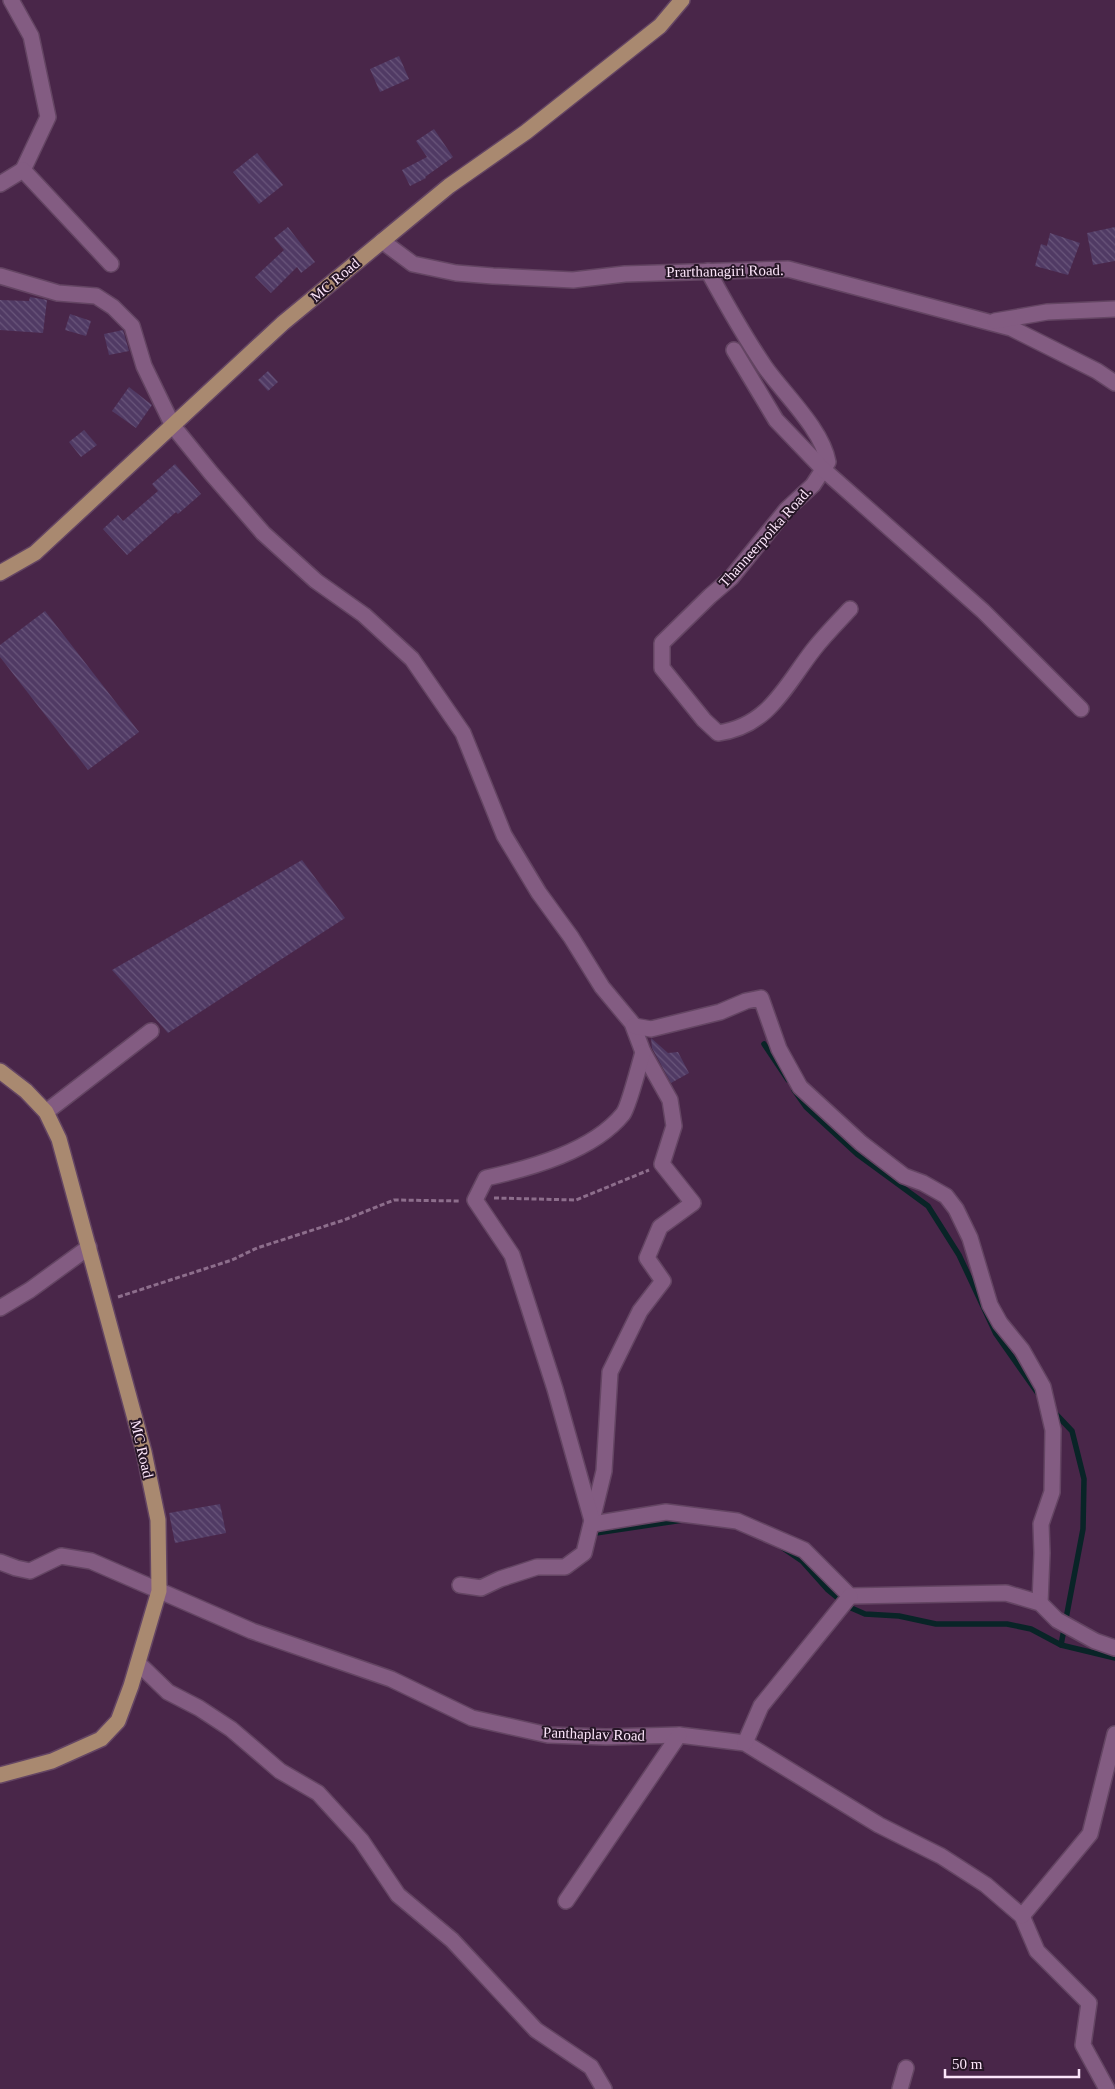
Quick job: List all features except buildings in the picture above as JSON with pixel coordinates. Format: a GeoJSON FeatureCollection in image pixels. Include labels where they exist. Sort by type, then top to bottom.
{"type":"FeatureCollection","features":[{"type":"Feature","properties":{"kind":"main road","name":"MC Road"},"geometry":{"type":"LineString","coordinates":[[0,573],[35,553],[283,323],[449,186],[526,132],[653,32],[682,0]]}},
{"type":"Feature","properties":{"kind":"main road","name":"MC Road"},"geometry":{"type":"LineString","coordinates":[[0,1071],[26,1091],[46,1112],[59,1140],[144,1452],[158,1520],[159,1591],[138,1663],[118,1721],[101,1739],[52,1761],[0,1776]]}},
{"type":"Feature","properties":{"kind":"street"},"geometry":{"type":"LineString","coordinates":[[0,184],[23,170],[48,117],[31,36],[11,0]]}},
{"type":"Feature","properties":{"kind":"street"},"geometry":{"type":"LineString","coordinates":[[23,170],[111,264]]}},
{"type":"Feature","properties":{"kind":"street","name":"Prarthanagiri Road."},"geometry":{"type":"LineString","coordinates":[[382,241],[413,264],[456,273],[573,280],[625,274],[788,269],[1011,328],[1097,371],[1115,383]]}},
{"type":"Feature","properties":{"kind":"street"},"geometry":{"type":"LineString","coordinates":[[708,271],[766,368],[807,421],[826,452],[828,462],[824,470]]}},
{"type":"Feature","properties":{"kind":"street"},"geometry":{"type":"LineString","coordinates":[[0,276],[58,293],[96,296],[114,307],[132,326],[144,366],[173,426],[263,533],[316,580],[364,615],[412,659],[463,733],[504,835],[602,987],[634,1026],[643,1052],[670,1100],[674,1126],[662,1164],[693,1202],[660,1227],[647,1258],[663,1281],[640,1311],[610,1372],[604,1471],[584,1553],[565,1567],[537,1567],[500,1579],[481,1588],[460,1584]]}},
{"type":"Feature","properties":{"kind":"street"},"geometry":{"type":"LineString","coordinates":[[989,322],[1047,312],[1115,308]]}},
{"type":"Feature","properties":{"kind":"street"},"geometry":{"type":"LineString","coordinates":[[734,350],[776,420],[824,470],[982,611],[1081,709]]}},
{"type":"Feature","properties":{"kind":"street","name":"Thanneerpoika Road."},"geometry":{"type":"LineString","coordinates":[[824,470],[813,485],[787,509],[731,578],[662,643],[662,668],[704,720],[718,733],[733,731],[756,720],[784,691],[814,650],[850,608]]}},
{"type":"Feature","properties":{"kind":"street"},"geometry":{"type":"LineString","coordinates":[[634,1026],[651,1029],[720,1012],[746,1001],[761,998],[778,1049],[800,1087],[861,1142],[904,1176],[924,1183],[946,1196],[956,1209],[970,1238],[990,1305],[1000,1323],[1022,1350],[1043,1388],[1053,1430],[1052,1492],[1041,1524],[1040,1603]]}},
{"type":"Feature","properties":{"kind":"street"},"geometry":{"type":"LineString","coordinates":[[46,1112],[151,1031]]}},
{"type":"Feature","properties":{"kind":"street"},"geometry":{"type":"LineString","coordinates":[[592,1524],[555,1389],[512,1255],[475,1200],[486,1178],[517,1171],[554,1158],[598,1137],[625,1112],[643,1052]]}},
{"type":"Feature","properties":{"kind":"street"},"geometry":{"type":"LineString","coordinates":[[0,1308],[30,1290],[89,1248]]}},
{"type":"Feature","properties":{"kind":"street"},"geometry":{"type":"LineString","coordinates":[[592,1524],[666,1512],[737,1521],[804,1550],[850,1596],[1006,1593],[1040,1603],[1057,1620],[1083,1635],[1115,1648]]}},
{"type":"Feature","properties":{"kind":"street","name":"Panthaplav Road"},"geometry":{"type":"LineString","coordinates":[[0,1562],[16,1568],[30,1570],[61,1556],[91,1561],[252,1631],[391,1679],[472,1718],[548,1735],[606,1737],[679,1735],[745,1743]]}},
{"type":"Feature","properties":{"kind":"street"},"geometry":{"type":"LineString","coordinates":[[850,1596],[761,1706],[745,1743],[879,1825],[941,1856],[986,1885],[1022,1916],[1037,1951],[1089,2003],[1083,2045],[1107,2089]]}},
{"type":"Feature","properties":{"kind":"street"},"geometry":{"type":"LineString","coordinates":[[138,1663],[168,1692],[199,1708],[232,1729],[280,1770],[318,1793],[361,1840],[398,1895],[452,1940],[536,2030],[591,2068],[604,2089]]}},
{"type":"Feature","properties":{"kind":"street"},"geometry":{"type":"LineString","coordinates":[[1022,1916],[1090,1834],[1115,1734]]}},
{"type":"Feature","properties":{"kind":"street"},"geometry":{"type":"LineString","coordinates":[[566,1901],[679,1735]]}},
{"type":"Feature","properties":{"kind":"street"},"geometry":{"type":"LineString","coordinates":[[900,2089],[906,2068]]}},
{"type":"Feature","properties":{"kind":"path"},"geometry":{"type":"LineString","coordinates":[[104,1302],[232,1260],[257,1248],[344,1220],[394,1200],[453,1202],[506,1197],[576,1200],[662,1164]]}},
{"type":"Feature","properties":{"kind":"waterway"},"geometry":{"type":"LineString","coordinates":[[764,1044],[788,1080]]}},
{"type":"Feature","properties":{"kind":"waterway"},"geometry":{"type":"LineString","coordinates":[[794,1090],[806,1107],[857,1154],[928,1206],[959,1255],[996,1334],[1039,1395]]}},
{"type":"Feature","properties":{"kind":"waterway"},"geometry":{"type":"LineString","coordinates":[[1053,1411],[1072,1431],[1084,1479],[1083,1529],[1061,1645]]}},
{"type":"Feature","properties":{"kind":"waterway"},"geometry":{"type":"LineString","coordinates":[[596,1533],[683,1520]]}},
{"type":"Feature","properties":{"kind":"waterway"},"geometry":{"type":"LineString","coordinates":[[780,1546],[802,1561],[827,1589],[849,1607],[865,1614],[899,1616],[936,1624],[1007,1624],[1031,1629],[1061,1645],[1115,1658]]}}]}
